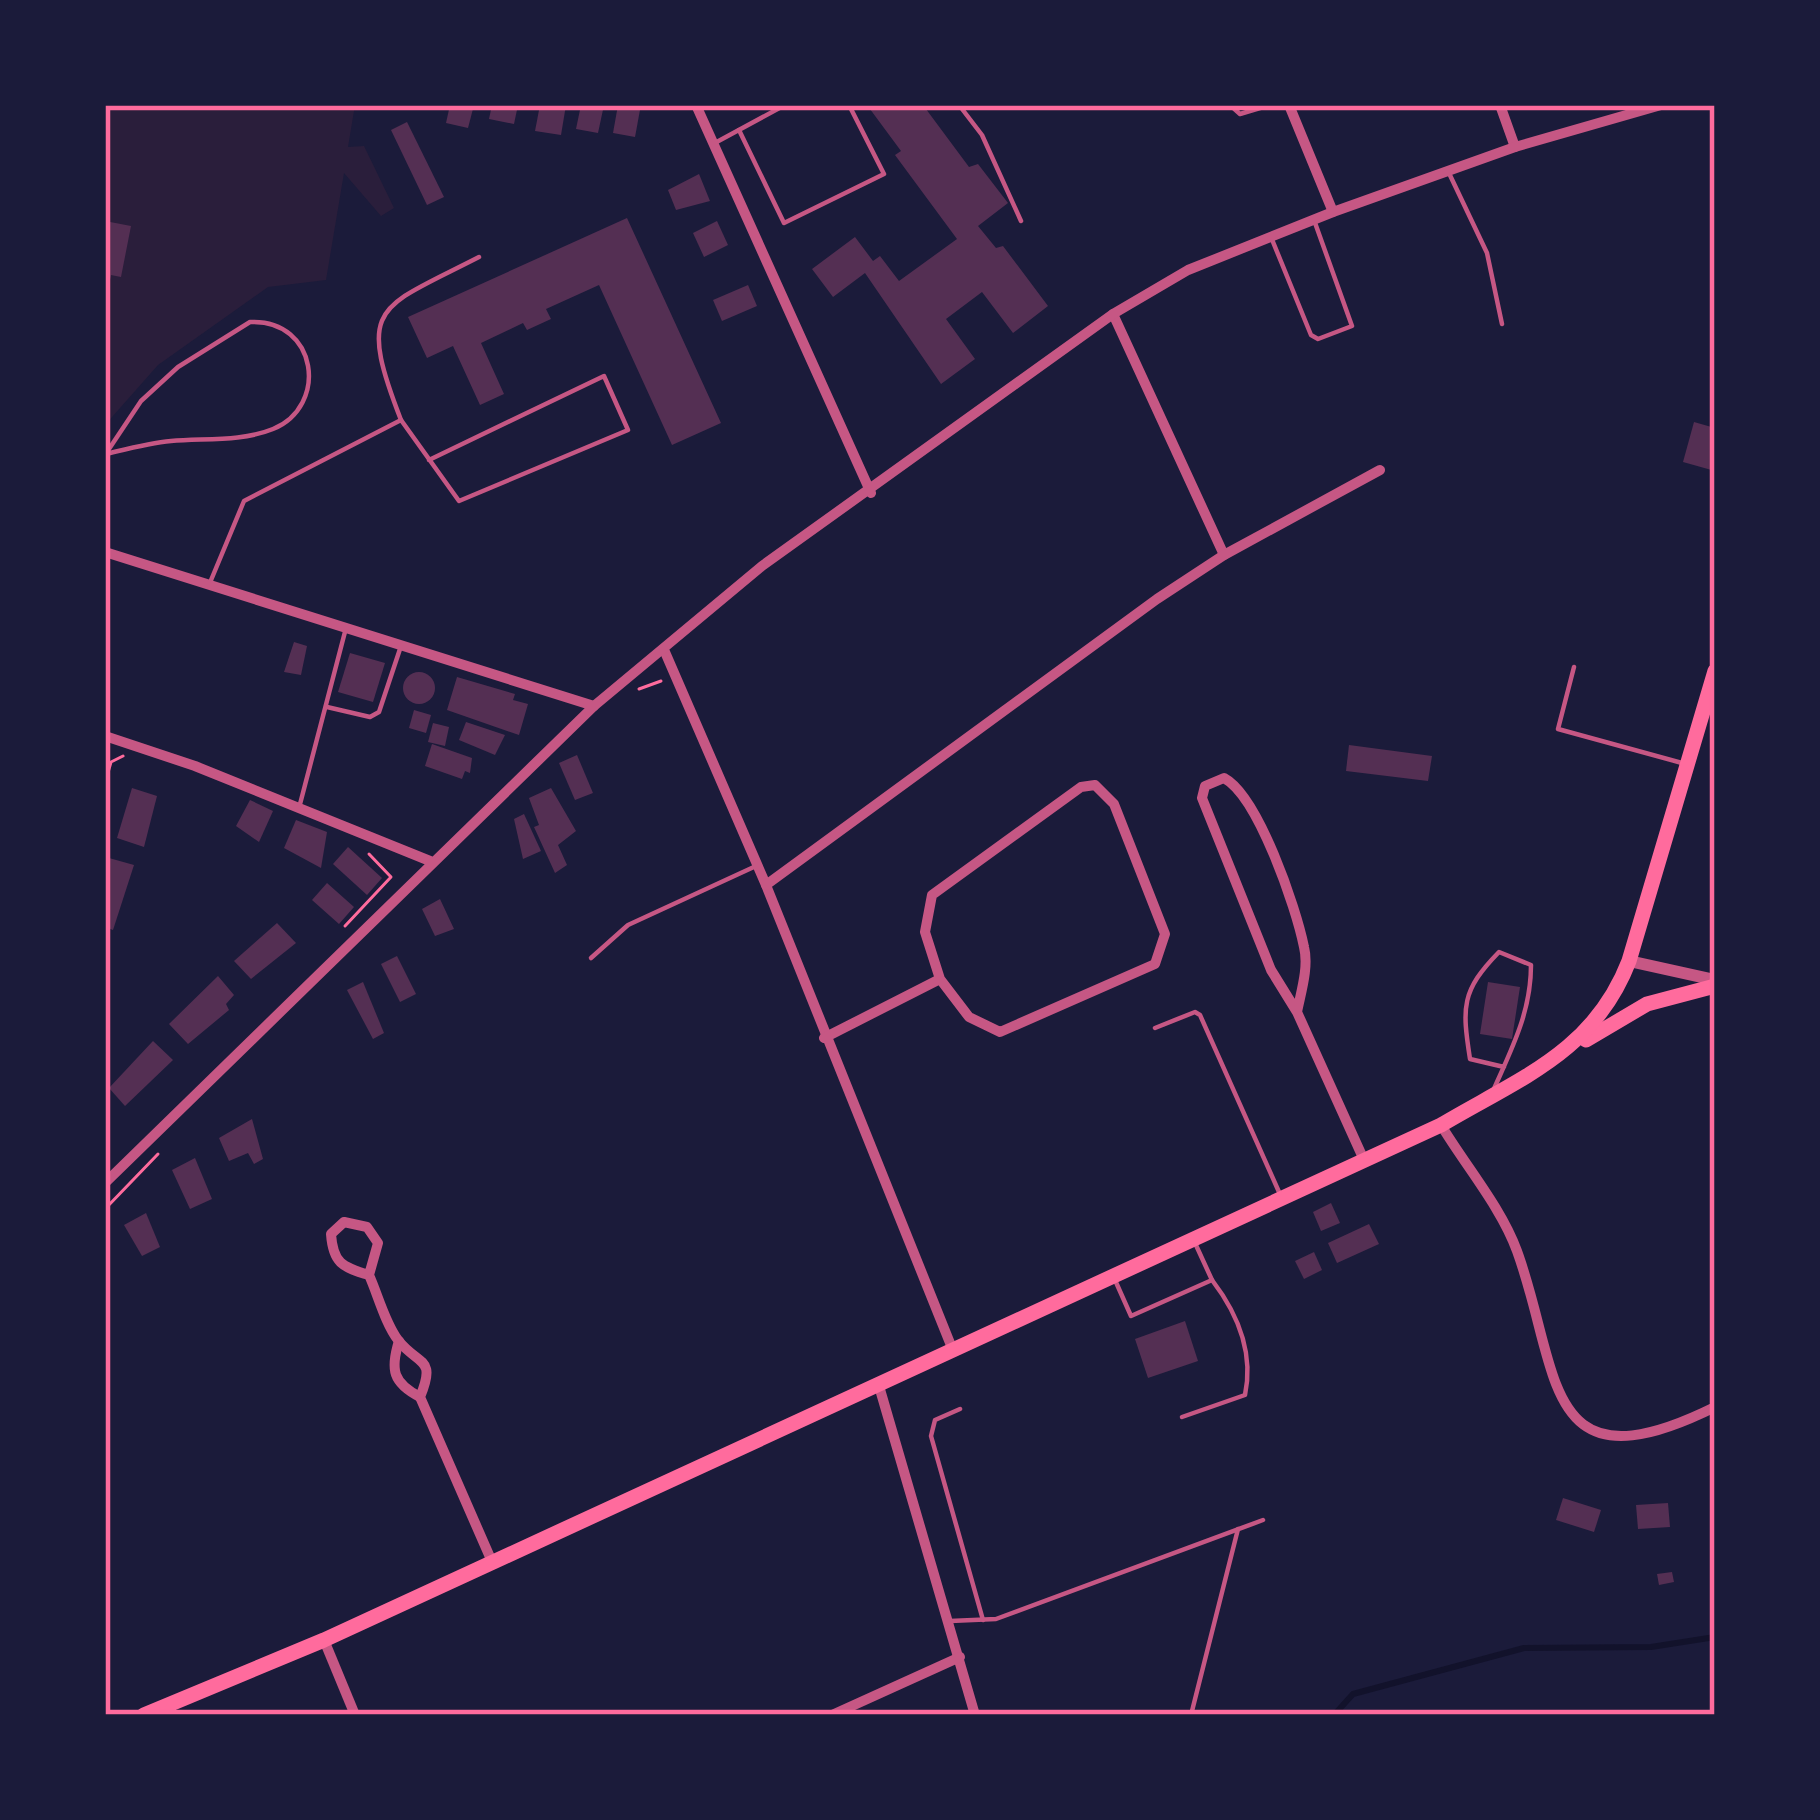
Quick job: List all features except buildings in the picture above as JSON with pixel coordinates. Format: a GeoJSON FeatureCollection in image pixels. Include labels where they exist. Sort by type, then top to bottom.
{"type":"FeatureCollection","features":[{"type":"Feature","properties":{"kind":"main road"},"geometry":{"type":"LineString","coordinates":[[1573,1048],[1616,994],[1629,961],[1715,671]]}},
{"type":"Feature","properties":{"kind":"main road"},"geometry":{"type":"LineString","coordinates":[[144,1715],[493,1564],[1441,1125],[1647,1004],[1715,983]]}},
{"type":"Feature","properties":{"kind":"street"},"geometry":{"type":"LineString","coordinates":[[696,105],[871,493]]}},
{"type":"Feature","properties":{"kind":"street"},"geometry":{"type":"LineString","coordinates":[[1289,105],[1333,212]]}},
{"type":"Feature","properties":{"kind":"street"},"geometry":{"type":"LineString","coordinates":[[1500,105],[1515,147]]}},
{"type":"Feature","properties":{"kind":"street"},"geometry":{"type":"LineString","coordinates":[[105,1183],[594,706],[665,652],[762,566],[871,493],[1113,314],[1188,270],[1333,212],[1515,147],[1660,105]]}},
{"type":"Feature","properties":{"kind":"street"},"geometry":{"type":"LineString","coordinates":[[1113,314],[1224,555]]}},
{"type":"Feature","properties":{"kind":"street"},"geometry":{"type":"LineString","coordinates":[[766,885],[1224,555],[1380,470]]}},
{"type":"Feature","properties":{"kind":"street"},"geometry":{"type":"LineString","coordinates":[[105,552],[594,706]]}},
{"type":"Feature","properties":{"kind":"street"},"geometry":{"type":"LineString","coordinates":[[665,652],[766,885],[952,1348]]}},
{"type":"Feature","properties":{"kind":"street"},"geometry":{"type":"LineString","coordinates":[[105,736],[430,862]]}},
{"type":"Feature","properties":{"kind":"street"},"geometry":{"type":"LineString","coordinates":[[1297,1012],[1305,947],[1260,824],[1237,785],[1224,778],[1205,785],[1202,798],[1271,970],[1297,1012],[1364,1160]]}},
{"type":"Feature","properties":{"kind":"street"},"geometry":{"type":"LineString","coordinates":[[1095,785],[1114,803],[1165,934],[1154,964],[1000,1032],[969,1017],[940,979],[925,932],[932,895],[1081,787],[1095,785]]}},
{"type":"Feature","properties":{"kind":"street"},"geometry":{"type":"LineString","coordinates":[[1629,961],[1715,983]]}},
{"type":"Feature","properties":{"kind":"street"},"geometry":{"type":"LineString","coordinates":[[824,1038],[940,979]]}},
{"type":"Feature","properties":{"kind":"street"},"geometry":{"type":"LineString","coordinates":[[1441,1125],[1516,1247],[1552,1382],[1566,1411],[1598,1433],[1628,1438],[1664,1432],[1715,1407]]}},
{"type":"Feature","properties":{"kind":"street"},"geometry":{"type":"LineString","coordinates":[[369,1275],[342,1267],[333,1255],[331,1234],[344,1222],[368,1227],[378,1244],[369,1275],[399,1341],[423,1359],[428,1377],[420,1397]]}},
{"type":"Feature","properties":{"kind":"street"},"geometry":{"type":"LineString","coordinates":[[399,1341],[392,1366],[400,1386],[420,1397],[493,1564]]}},
{"type":"Feature","properties":{"kind":"street"},"geometry":{"type":"LineString","coordinates":[[879,1385],[975,1715]]}},
{"type":"Feature","properties":{"kind":"street"},"geometry":{"type":"LineString","coordinates":[[324,1640],[355,1715]]}},
{"type":"Feature","properties":{"kind":"street"},"geometry":{"type":"LineString","coordinates":[[832,1715],[960,1657]]}},
{"type":"Feature","properties":{"kind":"lane"},"geometry":{"type":"LineString","coordinates":[[713,144],[785,105]]}},
{"type":"Feature","properties":{"kind":"lane"},"geometry":{"type":"LineString","coordinates":[[739,130],[784,223],[884,174],[849,105]]}},
{"type":"Feature","properties":{"kind":"lane"},"geometry":{"type":"LineString","coordinates":[[959,105],[982,135],[1021,221]]}},
{"type":"Feature","properties":{"kind":"lane"},"geometry":{"type":"LineString","coordinates":[[1230,105],[1240,115],[1270,105]]}},
{"type":"Feature","properties":{"kind":"lane"},"geometry":{"type":"LineString","coordinates":[[1448,171],[1487,253],[1502,324]]}},
{"type":"Feature","properties":{"kind":"lane"},"geometry":{"type":"LineString","coordinates":[[1270,237],[1311,335],[1318,339],[1352,326],[1314,220]]}},
{"type":"Feature","properties":{"kind":"lane"},"geometry":{"type":"LineString","coordinates":[[429,460],[604,376],[628,430],[459,501],[429,460],[401,420],[377,358],[376,325],[394,300],[478,257]]}},
{"type":"Feature","properties":{"kind":"lane"},"geometry":{"type":"LineString","coordinates":[[250,322],[286,328],[301,342],[308,378],[295,412],[280,427],[252,436],[164,441],[105,454],[141,401],[178,368],[250,322]]}},
{"type":"Feature","properties":{"kind":"lane"},"geometry":{"type":"LineString","coordinates":[[209,585],[244,501],[401,420]]}},
{"type":"Feature","properties":{"kind":"lane"},"geometry":{"type":"LineString","coordinates":[[299,808],[346,628]]}},
{"type":"Feature","properties":{"kind":"lane"},"geometry":{"type":"LineString","coordinates":[[327,707],[370,717],[380,712],[401,646]]}},
{"type":"Feature","properties":{"kind":"lane"},"geometry":{"type":"LineString","coordinates":[[1574,667],[1558,729],[1688,764]]}},
{"type":"Feature","properties":{"kind":"lane"},"geometry":{"type":"LineString","coordinates":[[591,958],[628,925],[756,866]]}},
{"type":"Feature","properties":{"kind":"lane"},"geometry":{"type":"LineString","coordinates":[[1490,1096],[1504,1067],[1531,1002],[1531,965],[1499,952],[1477,975],[1462,1009],[1470,1059],[1504,1067]]}},
{"type":"Feature","properties":{"kind":"lane"},"geometry":{"type":"LineString","coordinates":[[1155,1028],[1200,1015],[1282,1197]]}},
{"type":"Feature","properties":{"kind":"lane"},"geometry":{"type":"LineString","coordinates":[[1182,1417],[1245,1394],[1251,1366],[1231,1305],[1212,1280],[1193,1238]]}},
{"type":"Feature","properties":{"kind":"lane"},"geometry":{"type":"LineString","coordinates":[[1112,1275],[1130,1316],[1212,1280]]}},
{"type":"Feature","properties":{"kind":"lane"},"geometry":{"type":"LineString","coordinates":[[960,1409],[935,1420],[931,1436],[983,1619]]}},
{"type":"Feature","properties":{"kind":"lane"},"geometry":{"type":"LineString","coordinates":[[950,1621],[983,1619],[1263,1520]]}},
{"type":"Feature","properties":{"kind":"lane"},"geometry":{"type":"LineString","coordinates":[[1191,1715],[1238,1528]]}},
{"type":"Feature","properties":{"kind":"path"},"geometry":{"type":"LineString","coordinates":[[344,927],[391,877],[368,853]]}},
{"type":"Feature","properties":{"kind":"shaded area"},"geometry":{"type":"Polygon","coordinates":[[[105,105],[355,105],[348,147],[364,146],[394,208],[381,216],[344,173],[326,280],[268,287],[158,365],[105,425],[105,105]]]}},
{"type":"Feature","properties":{"kind":"waterway"},"geometry":{"type":"LineString","coordinates":[[1334,1715],[1353,1694],[1524,1648],[1651,1647],[1715,1637]]}}]}
